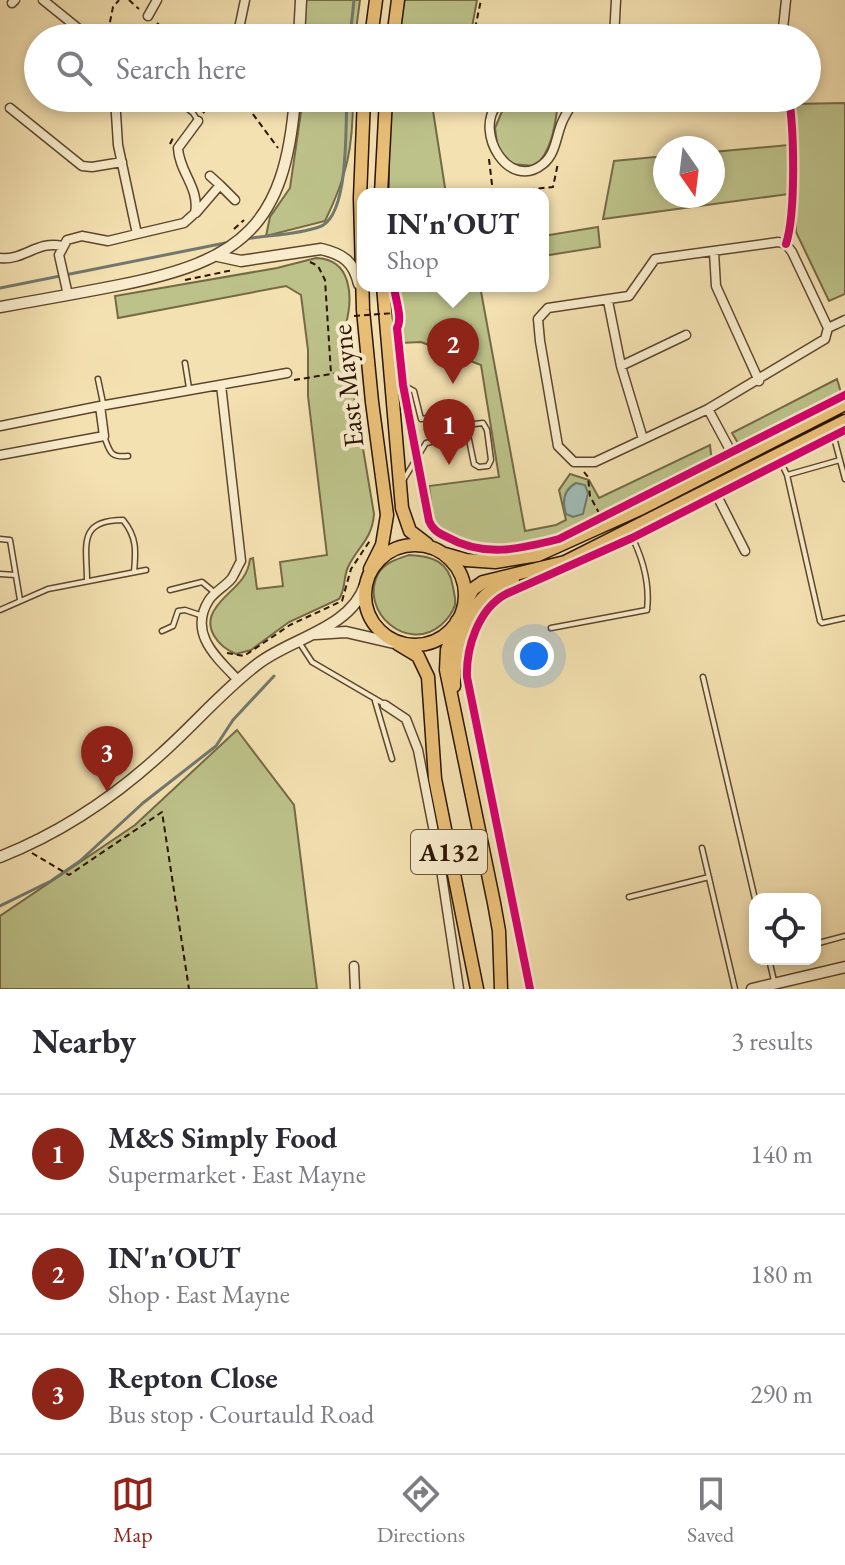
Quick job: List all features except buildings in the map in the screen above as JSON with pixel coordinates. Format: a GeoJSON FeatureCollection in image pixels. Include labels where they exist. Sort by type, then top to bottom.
{"type":"FeatureCollection","features":[{"type":"Feature","properties":{"kind":"main road"},"geometry":{"type":"LineString","coordinates":[[373,24],[376,0]]}},
{"type":"Feature","properties":{"kind":"main road"},"geometry":{"type":"LineString","coordinates":[[395,24],[398,0]]}},
{"type":"Feature","properties":{"kind":"main road","name":"East Mayne"},"geometry":{"type":"LineString","coordinates":[[360,188],[363,112]]}},
{"type":"Feature","properties":{"kind":"main road"},"geometry":{"type":"LineString","coordinates":[[381,188],[385,112]]}},
{"type":"Feature","properties":{"kind":"main road","name":"East Mayne"},"geometry":{"type":"LineString","coordinates":[[358,292],[357,312],[387,515],[382,545],[370,569]]}},
{"type":"Feature","properties":{"kind":"main road","name":"East Mayne"},"geometry":{"type":"LineString","coordinates":[[384,292],[403,514],[410,531],[432,547]]}},
{"type":"Feature","properties":{"kind":"main road"},"geometry":{"type":"LineString","coordinates":[[365,585],[376,561],[393,549],[412,544],[476,561],[518,560],[538,555],[736,461],[845,404]]}},
{"type":"Feature","properties":{"kind":"main road"},"geometry":{"type":"LineString","coordinates":[[455,709],[454,669],[457,653],[481,601],[501,585],[565,562],[845,421]]}},
{"type":"Feature","properties":{"kind":"main road"},"geometry":{"type":"LineString","coordinates":[[445,554],[457,568],[464,584],[464,605]]}},
{"type":"Feature","properties":{"kind":"main road"},"geometry":{"type":"LineString","coordinates":[[464,605],[473,589],[483,582],[544,569]]}},
{"type":"Feature","properties":{"kind":"main road","name":"A132"},"geometry":{"type":"LineString","coordinates":[[365,585],[367,607],[375,625],[389,640],[418,656],[428,677],[435,779],[477,989]]}},
{"type":"Feature","properties":{"kind":"main road","name":"A132"},"geometry":{"type":"LineString","coordinates":[[464,605],[448,643],[445,663],[499,931],[501,989]]}},
{"type":"Feature","properties":{"kind":"main road"},"geometry":{"type":"LineString","coordinates":[[398,644],[413,647],[426,644],[449,632],[457,621]]}},
{"type":"Feature","properties":{"kind":"street"},"geometry":{"type":"LineString","coordinates":[[43,0],[73,24]]}},
{"type":"Feature","properties":{"kind":"street"},"geometry":{"type":"LineString","coordinates":[[148,16],[157,0]]}},
{"type":"Feature","properties":{"kind":"street"},"geometry":{"type":"LineString","coordinates":[[240,24],[245,0]]}},
{"type":"Feature","properties":{"kind":"street"},"geometry":{"type":"LineString","coordinates":[[300,24],[301,0]]}},
{"type":"Feature","properties":{"kind":"street"},"geometry":{"type":"LineString","coordinates":[[615,24],[616,0]]}},
{"type":"Feature","properties":{"kind":"street"},"geometry":{"type":"LineString","coordinates":[[783,24],[786,0]]}},
{"type":"Feature","properties":{"kind":"street"},"geometry":{"type":"LineString","coordinates":[[10,108],[82,166],[122,162]]}},
{"type":"Feature","properties":{"kind":"street"},"geometry":{"type":"LineString","coordinates":[[116,112],[118,145],[137,234]]}},
{"type":"Feature","properties":{"kind":"street"},"geometry":{"type":"LineString","coordinates":[[0,307],[170,274],[218,256],[237,242],[276,191],[287,160],[293,112]]}},
{"type":"Feature","properties":{"kind":"street"},"geometry":{"type":"LineString","coordinates":[[493,112],[490,123],[495,153],[511,168],[534,169],[551,154],[567,112]]}},
{"type":"Feature","properties":{"kind":"street"},"geometry":{"type":"LineString","coordinates":[[195,213],[197,199],[178,153],[181,141],[200,120]]}},
{"type":"Feature","properties":{"kind":"street"},"geometry":{"type":"LineString","coordinates":[[210,176],[235,200]]}},
{"type":"Feature","properties":{"kind":"street"},"geometry":{"type":"LineString","coordinates":[[68,295],[59,255],[67,240],[82,236],[108,241],[184,223],[220,185]]}},
{"type":"Feature","properties":{"kind":"street"},"geometry":{"type":"LineString","coordinates":[[778,242],[786,244],[828,328],[828,334],[822,343],[708,409],[595,462],[574,462],[558,446],[538,319],[548,308],[608,301],[629,296],[655,259],[778,242]]}},
{"type":"Feature","properties":{"kind":"street"},"geometry":{"type":"LineString","coordinates":[[0,258],[20,256],[42,245],[62,246]]}},
{"type":"Feature","properties":{"kind":"street"},"geometry":{"type":"LineString","coordinates":[[218,256],[241,261],[321,249],[343,255],[355,270],[357,312]]}},
{"type":"Feature","properties":{"kind":"street"},"geometry":{"type":"LineString","coordinates":[[714,252],[716,286],[759,381]]}},
{"type":"Feature","properties":{"kind":"street"},"geometry":{"type":"LineString","coordinates":[[608,301],[621,366],[643,439]]}},
{"type":"Feature","properties":{"kind":"street"},"geometry":{"type":"LineString","coordinates":[[828,328],[845,320]]}},
{"type":"Feature","properties":{"kind":"street"},"geometry":{"type":"LineString","coordinates":[[621,366],[686,335]]}},
{"type":"Feature","properties":{"kind":"street"},"geometry":{"type":"LineString","coordinates":[[0,426],[221,385],[286,377]]}},
{"type":"Feature","properties":{"kind":"street"},"geometry":{"type":"LineString","coordinates":[[221,385],[241,561],[231,578],[210,600],[203,616],[201,633],[211,653],[238,680]]}},
{"type":"Feature","properties":{"kind":"street"},"geometry":{"type":"LineString","coordinates":[[0,455],[104,436],[102,406]]}},
{"type":"Feature","properties":{"kind":"street"},"geometry":{"type":"LineString","coordinates":[[708,409],[736,461]]}},
{"type":"Feature","properties":{"kind":"street"},"geometry":{"type":"LineString","coordinates":[[713,488],[745,551]]}},
{"type":"Feature","properties":{"kind":"street"},"geometry":{"type":"LineString","coordinates":[[0,857],[25,847],[116,792],[159,756],[238,680],[270,655],[349,610],[359,599],[365,585]]}},
{"type":"Feature","properties":{"kind":"street"},"geometry":{"type":"LineString","coordinates":[[298,640],[324,633],[346,632],[398,644]]}},
{"type":"Feature","properties":{"kind":"street"},"geometry":{"type":"LineString","coordinates":[[385,705],[406,719],[418,750],[440,863],[459,989]]}},
{"type":"Feature","properties":{"kind":"street"},"geometry":{"type":"LineString","coordinates":[[354,966],[355,989]]}},
{"type":"Feature","properties":{"kind":"street"},"geometry":{"type":"LineString","coordinates":[[756,989],[844,970]]}},
{"type":"Feature","properties":{"kind":"lane"},"geometry":{"type":"LineString","coordinates":[[192,112],[200,120]]}},
{"type":"Feature","properties":{"kind":"lane"},"geometry":{"type":"LineString","coordinates":[[185,363],[189,391]]}},
{"type":"Feature","properties":{"kind":"lane"},"geometry":{"type":"LineString","coordinates":[[391,368],[403,385],[414,391],[422,426]]}},
{"type":"Feature","properties":{"kind":"lane"},"geometry":{"type":"LineString","coordinates":[[98,379],[102,406]]}},
{"type":"Feature","properties":{"kind":"lane"},"geometry":{"type":"LineString","coordinates":[[421,419],[464,413],[466,425],[474,464],[488,466],[491,460],[487,430],[483,423],[466,425]]}},
{"type":"Feature","properties":{"kind":"lane"},"geometry":{"type":"LineString","coordinates":[[832,428],[845,479]]}},
{"type":"Feature","properties":{"kind":"lane"},"geometry":{"type":"LineString","coordinates":[[400,486],[425,440],[468,435]]}},
{"type":"Feature","properties":{"kind":"lane"},"geometry":{"type":"LineString","coordinates":[[104,436],[111,454],[115,457],[128,456]]}},
{"type":"Feature","properties":{"kind":"lane"},"geometry":{"type":"LineString","coordinates":[[778,455],[787,475],[820,621],[845,618]]}},
{"type":"Feature","properties":{"kind":"lane"},"geometry":{"type":"LineString","coordinates":[[787,475],[840,460]]}},
{"type":"Feature","properties":{"kind":"lane"},"geometry":{"type":"LineString","coordinates":[[87,581],[87,535],[93,525],[108,520],[123,520],[132,531],[137,550],[134,572]]}},
{"type":"Feature","properties":{"kind":"lane"},"geometry":{"type":"LineString","coordinates":[[551,628],[647,610],[649,594],[639,554],[629,531]]}},
{"type":"Feature","properties":{"kind":"lane"},"geometry":{"type":"LineString","coordinates":[[0,539],[10,540],[20,600]]}},
{"type":"Feature","properties":{"kind":"lane"},"geometry":{"type":"LineString","coordinates":[[0,610],[48,589],[146,570]]}},
{"type":"Feature","properties":{"kind":"lane"},"geometry":{"type":"LineString","coordinates":[[0,574],[15,575]]}},
{"type":"Feature","properties":{"kind":"lane"},"geometry":{"type":"LineString","coordinates":[[170,590],[202,582],[215,594]]}},
{"type":"Feature","properties":{"kind":"lane"},"geometry":{"type":"LineString","coordinates":[[162,631],[173,626],[178,611],[203,616]]}},
{"type":"Feature","properties":{"kind":"lane"},"geometry":{"type":"LineString","coordinates":[[298,640],[312,662],[385,705]]}},
{"type":"Feature","properties":{"kind":"lane"},"geometry":{"type":"LineString","coordinates":[[703,677],[754,893]]}},
{"type":"Feature","properties":{"kind":"lane"},"geometry":{"type":"LineString","coordinates":[[375,699],[392,759]]}},
{"type":"Feature","properties":{"kind":"lane"},"geometry":{"type":"LineString","coordinates":[[702,848],[735,989]]}},
{"type":"Feature","properties":{"kind":"lane"},"geometry":{"type":"LineString","coordinates":[[629,897],[709,877]]}},
{"type":"Feature","properties":{"kind":"lane"},"geometry":{"type":"LineString","coordinates":[[821,942],[845,936]]}},
{"type":"Feature","properties":{"kind":"lane"},"geometry":{"type":"LineString","coordinates":[[770,965],[775,984]]}},
{"type":"Feature","properties":{"kind":"path"},"geometry":{"type":"LineString","coordinates":[[110,24],[113,7],[119,0]]}},
{"type":"Feature","properties":{"kind":"path"},"geometry":{"type":"LineString","coordinates":[[476,24],[481,0]]}},
{"type":"Feature","properties":{"kind":"path"},"geometry":{"type":"LineString","coordinates":[[200,120],[204,112]]}},
{"type":"Feature","properties":{"kind":"path"},"geometry":{"type":"LineString","coordinates":[[251,112],[287,160]]}},
{"type":"Feature","properties":{"kind":"path"},"geometry":{"type":"LineString","coordinates":[[169,146],[174,136]]}},
{"type":"Feature","properties":{"kind":"path"},"geometry":{"type":"LineString","coordinates":[[231,232],[250,222]]}},
{"type":"Feature","properties":{"kind":"path"},"geometry":{"type":"LineString","coordinates":[[303,260],[318,266],[325,280],[331,374]]}},
{"type":"Feature","properties":{"kind":"path"},"geometry":{"type":"LineString","coordinates":[[176,281],[232,270]]}},
{"type":"Feature","properties":{"kind":"path"},"geometry":{"type":"LineString","coordinates":[[395,297],[400,324]]}},
{"type":"Feature","properties":{"kind":"path"},"geometry":{"type":"LineString","coordinates":[[357,312],[395,313]]}},
{"type":"Feature","properties":{"kind":"path"},"geometry":{"type":"LineString","coordinates":[[286,377],[331,374],[357,367],[354,377],[358,414],[364,430]]}},
{"type":"Feature","properties":{"kind":"path"},"geometry":{"type":"LineString","coordinates":[[583,462],[590,496],[602,518]]}},
{"type":"Feature","properties":{"kind":"path"},"geometry":{"type":"LineString","coordinates":[[583,534],[580,528],[615,511]]}},
{"type":"Feature","properties":{"kind":"path"},"geometry":{"type":"LineString","coordinates":[[222,650],[235,657],[244,656],[290,625],[338,605],[346,594],[351,569],[373,534]]}},
{"type":"Feature","properties":{"kind":"path"},"geometry":{"type":"LineString","coordinates":[[25,847],[37,858],[69,875],[162,812],[189,989]]}},
{"type":"Feature","properties":{"kind":"green space"},"geometry":{"type":"Polygon","coordinates":[[[301,0],[360,0],[357,24],[300,24],[301,0]]]}},
{"type":"Feature","properties":{"kind":"green space"},"geometry":{"type":"Polygon","coordinates":[[[403,0],[477,0],[473,24],[400,24],[403,0]]]}},
{"type":"Feature","properties":{"kind":"green space"},"geometry":{"type":"Polygon","coordinates":[[[821,103],[845,103],[845,294],[829,301],[796,232],[793,112],[821,112],[821,103]]]}},
{"type":"Feature","properties":{"kind":"green space"},"geometry":{"type":"Polygon","coordinates":[[[301,112],[353,112],[344,175],[325,221],[266,236],[270,217],[290,188],[301,112]]]}},
{"type":"Feature","properties":{"kind":"green space"},"geometry":{"type":"Polygon","coordinates":[[[391,112],[433,112],[445,188],[389,188],[391,112]]]}},
{"type":"Feature","properties":{"kind":"green space"},"geometry":{"type":"Polygon","coordinates":[[[502,112],[557,112],[549,145],[535,166],[512,164],[498,151],[495,128],[502,112]]]}},
{"type":"Feature","properties":{"kind":"green space"},"geometry":{"type":"Polygon","coordinates":[[[788,145],[789,194],[725,203],[725,151],[788,145]]]}},
{"type":"Feature","properties":{"kind":"green space"},"geometry":{"type":"Polygon","coordinates":[[[653,157],[653,208],[685,208],[603,219],[614,161],[653,157]]]}},
{"type":"Feature","properties":{"kind":"green space"},"geometry":{"type":"Polygon","coordinates":[[[598,227],[600,247],[549,255],[549,235],[598,227]]]}},
{"type":"Feature","properties":{"kind":"green space"},"geometry":{"type":"Polygon","coordinates":[[[316,258],[337,265],[347,281],[349,302],[346,324],[353,325],[355,365],[351,377],[373,523],[368,537],[348,567],[339,599],[289,622],[251,650],[236,654],[214,636],[211,616],[241,581],[250,559],[253,558],[257,589],[283,586],[280,562],[327,555],[308,396],[308,350],[301,295],[286,286],[118,318],[115,296],[277,268],[316,258]]]}},
{"type":"Feature","properties":{"kind":"green space"},"geometry":{"type":"Polygon","coordinates":[[[390,292],[481,292],[525,531],[566,520],[559,490],[570,474],[589,480],[599,498],[710,445],[712,463],[717,464],[640,502],[585,523],[556,542],[519,552],[486,554],[453,545],[435,535],[429,486],[499,477],[481,365],[421,342],[401,343],[403,316],[397,296],[390,296],[390,292]]]}},
{"type":"Feature","properties":{"kind":"green space"},"geometry":{"type":"Polygon","coordinates":[[[837,379],[842,396],[832,401],[833,405],[742,450],[732,433],[837,379]]]}},
{"type":"Feature","properties":{"kind":"green space"},"geometry":{"type":"Polygon","coordinates":[[[409,555],[438,562],[451,578],[454,608],[443,623],[428,633],[401,631],[381,614],[375,602],[374,588],[378,574],[391,562],[409,555]]]}},
{"type":"Feature","properties":{"kind":"green space"},"geometry":{"type":"Polygon","coordinates":[[[237,730],[294,805],[317,989],[0,989],[0,916],[135,825],[237,730]]]}},
{"type":"Feature","properties":{"kind":"water"},"geometry":{"type":"Polygon","coordinates":[[[576,483],[585,485],[588,493],[583,514],[573,517],[566,514],[564,500],[568,489],[576,483]]]}},
{"type":"Feature","properties":{"kind":"waterway"},"geometry":{"type":"LineString","coordinates":[[351,24],[354,0]]}},
{"type":"Feature","properties":{"kind":"waterway"},"geometry":{"type":"LineString","coordinates":[[245,239],[310,230],[329,220],[341,189],[346,112]]}},
{"type":"Feature","properties":{"kind":"waterway"},"geometry":{"type":"LineString","coordinates":[[0,288],[230,242]]}},
{"type":"Feature","properties":{"kind":"waterway"},"geometry":{"type":"LineString","coordinates":[[0,906],[51,881],[80,861],[143,803],[216,746],[233,720],[274,676]]}},
{"type":"Feature","properties":{"kind":"cycle path"},"geometry":{"type":"LineString","coordinates":[[786,244],[793,172],[790,112]]}},
{"type":"Feature","properties":{"kind":"cycle path"},"geometry":{"type":"LineString","coordinates":[[395,292],[403,385],[429,521],[441,534],[475,548],[502,550],[559,539],[845,395]]}},
{"type":"Feature","properties":{"kind":"cycle path"},"geometry":{"type":"LineString","coordinates":[[530,989],[467,677],[469,654],[481,619],[506,594],[632,538],[845,430]]}},
{"type":"Feature","properties":{"kind":"place","name":"IN'n'OUT"},"geometry":{"type":"Point","coordinates":[453,384]}},
{"type":"Feature","properties":{"kind":"place","name":"M&S Simply Food"},"geometry":{"type":"Point","coordinates":[449,465]}},
{"type":"Feature","properties":{"kind":"place","name":"Repton Close"},"geometry":{"type":"Point","coordinates":[107,792]}}]}
